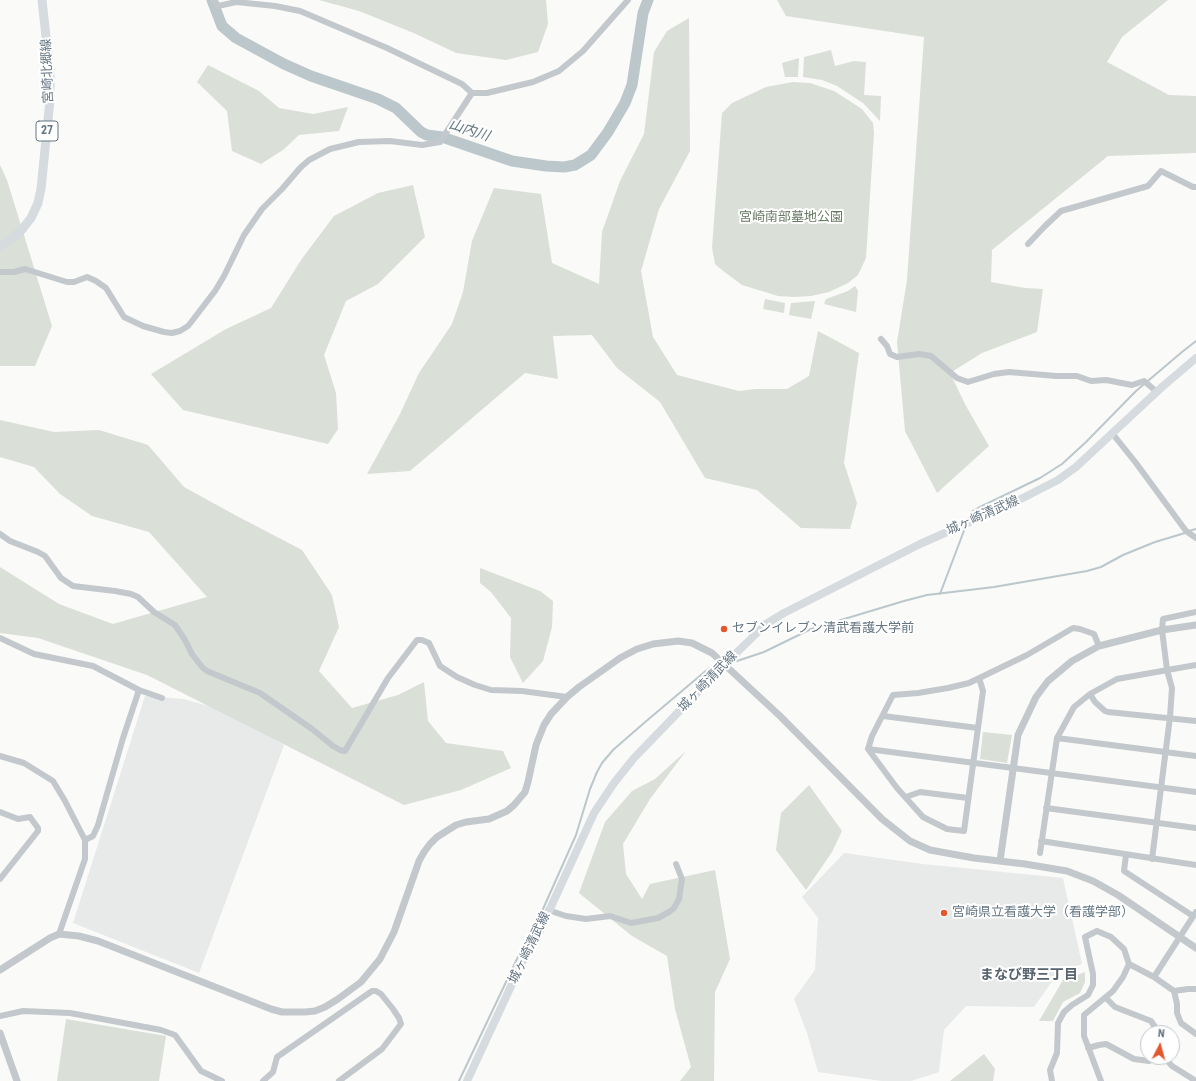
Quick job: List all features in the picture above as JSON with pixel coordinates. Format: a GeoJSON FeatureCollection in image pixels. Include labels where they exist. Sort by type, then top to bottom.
{"type":"FeatureCollection","features":[{"type":"Feature","properties":{"kind":"main road","name":"宮崎北郷線"},"geometry":{"type":"LineString","coordinates":[[0,246],[20,232],[31,218],[38,203],[41,189],[50,100],[50,73],[42,0]]}},
{"type":"Feature","properties":{"kind":"main road","name":"城ヶ崎清武線"},"geometry":{"type":"LineString","coordinates":[[467,1081],[532,941],[538,935],[548,910],[594,813],[614,783],[634,758],[727,662],[766,624],[784,613],[914,548],[1017,501],[1058,480],[1076,467],[1196,358]]}},
{"type":"Feature","properties":{"kind":"street"},"geometry":{"type":"LineString","coordinates":[[214,0],[218,6],[236,2],[275,6],[300,11],[388,48],[462,84],[472,93],[488,93],[533,82],[559,71],[583,51],[628,0]]}},
{"type":"Feature","properties":{"kind":"street"},"geometry":{"type":"LineString","coordinates":[[0,272],[25,269],[67,282],[74,282],[87,277],[106,288],[124,317],[129,320],[164,332],[172,333],[180,330],[188,326],[215,291],[244,235],[262,209],[309,160],[330,148],[359,142],[390,141],[422,145],[440,142],[472,93]]}},
{"type":"Feature","properties":{"kind":"street"},"geometry":{"type":"LineString","coordinates":[[1028,244],[1061,212],[1148,186],[1161,171],[1193,187],[1196,187]]}},
{"type":"Feature","properties":{"kind":"street"},"geometry":{"type":"LineString","coordinates":[[881,339],[890,354],[897,357],[919,354],[931,356],[957,378],[968,382],[994,374],[1009,372],[1056,376],[1077,376],[1091,381],[1106,380],[1132,385],[1144,381],[1157,392]]}},
{"type":"Feature","properties":{"kind":"street"},"geometry":{"type":"LineString","coordinates":[[1112,433],[1136,463],[1186,532],[1196,538]]}},
{"type":"Feature","properties":{"kind":"street"},"geometry":{"type":"LineString","coordinates":[[0,534],[10,541],[45,556],[61,578],[72,586],[115,591],[138,597],[154,612],[175,625],[192,654],[207,671],[241,684],[266,697],[340,750],[345,751],[388,678],[417,640],[422,640],[429,643],[440,666],[457,677],[475,685],[491,690],[522,691],[567,697]]}},
{"type":"Feature","properties":{"kind":"street"},"geometry":{"type":"LineString","coordinates":[[1152,859],[1166,752],[1172,688],[1167,670],[1162,630],[1163,619],[1196,612]]}},
{"type":"Feature","properties":{"kind":"street"},"geometry":{"type":"LineString","coordinates":[[1000,861],[1018,734],[1036,697],[1048,681],[1072,661],[1099,646],[1162,630],[1196,625]]}},
{"type":"Feature","properties":{"kind":"street"},"geometry":{"type":"LineString","coordinates":[[979,678],[983,691],[964,831],[947,829],[923,817],[874,759],[868,749],[872,736],[893,695],[948,688],[979,678],[1027,655],[1072,628],[1094,634],[1099,646]]}},
{"type":"Feature","properties":{"kind":"street"},"geometry":{"type":"LineString","coordinates":[[0,638],[34,654],[93,666],[140,690],[162,698]]}},
{"type":"Feature","properties":{"kind":"street"},"geometry":{"type":"LineString","coordinates":[[0,970],[45,940],[59,934],[79,936],[98,941],[271,1009],[282,1012],[315,1011],[338,999],[361,982],[380,959],[394,932],[419,861],[430,844],[437,837],[456,825],[489,819],[507,812],[514,805],[524,792],[528,782],[536,745],[544,725],[551,714],[567,697],[600,671],[637,649],[653,644],[678,641],[692,643],[727,662],[882,818],[910,841],[930,850],[1068,871],[1093,881],[1118,895],[1196,948]]}},
{"type":"Feature","properties":{"kind":"street"},"geometry":{"type":"LineString","coordinates":[[1040,853],[1057,738],[1074,707],[1090,694],[1117,679],[1196,665]]}},
{"type":"Feature","properties":{"kind":"street"},"geometry":{"type":"LineString","coordinates":[[85,840],[93,836],[98,825],[122,738],[140,690]]}},
{"type":"Feature","properties":{"kind":"street"},"geometry":{"type":"LineString","coordinates":[[1090,694],[1095,702],[1105,711],[1196,721]]}},
{"type":"Feature","properties":{"kind":"street"},"geometry":{"type":"LineString","coordinates":[[883,716],[978,728]]}},
{"type":"Feature","properties":{"kind":"street"},"geometry":{"type":"LineString","coordinates":[[1057,738],[1196,756]]}},
{"type":"Feature","properties":{"kind":"street"},"geometry":{"type":"LineString","coordinates":[[868,749],[1196,792]]}},
{"type":"Feature","properties":{"kind":"street"},"geometry":{"type":"LineString","coordinates":[[0,756],[24,763],[53,781],[85,840],[85,859],[59,934]]}},
{"type":"Feature","properties":{"kind":"street"},"geometry":{"type":"LineString","coordinates":[[906,797],[920,792],[968,798]]}},
{"type":"Feature","properties":{"kind":"street"},"geometry":{"type":"LineString","coordinates":[[1046,808],[1196,828]]}},
{"type":"Feature","properties":{"kind":"street"},"geometry":{"type":"LineString","coordinates":[[0,812],[18,819],[30,817],[38,828],[38,831],[0,879]]}},
{"type":"Feature","properties":{"kind":"street"},"geometry":{"type":"LineString","coordinates":[[1042,841],[1196,865]]}},
{"type":"Feature","properties":{"kind":"street"},"geometry":{"type":"LineString","coordinates":[[1126,855],[1124,871],[1195,914],[1154,977]]}},
{"type":"Feature","properties":{"kind":"street"},"geometry":{"type":"LineString","coordinates":[[548,910],[566,916],[586,919],[610,916],[631,923],[658,918],[669,912],[677,904],[679,899],[682,879],[676,864]]}},
{"type":"Feature","properties":{"kind":"street"},"geometry":{"type":"LineString","coordinates":[[1052,1081],[1050,1070],[1057,1053],[1058,1022],[1064,1012],[1088,995],[1094,985],[1085,937],[1097,931],[1110,937],[1124,949],[1129,964],[1123,977],[1106,998],[1084,1015],[1084,1036],[1101,1081]]}},
{"type":"Feature","properties":{"kind":"street"},"geometry":{"type":"LineString","coordinates":[[1129,964],[1154,977],[1174,991],[1177,1004],[1177,1013],[1181,1023],[1196,1034]]}},
{"type":"Feature","properties":{"kind":"street"},"geometry":{"type":"LineString","coordinates":[[1174,991],[1196,989]]}},
{"type":"Feature","properties":{"kind":"street"},"geometry":{"type":"LineString","coordinates":[[263,1081],[273,1072],[277,1056],[372,991],[376,990],[393,1009],[401,1024],[382,1049],[339,1081]]}},
{"type":"Feature","properties":{"kind":"street"},"geometry":{"type":"LineString","coordinates":[[1106,998],[1115,1007],[1151,1022],[1153,1025]]}},
{"type":"Feature","properties":{"kind":"street"},"geometry":{"type":"LineString","coordinates":[[0,1016],[23,1011],[70,1013],[161,1030],[175,1035],[201,1071],[222,1081]]}},
{"type":"Feature","properties":{"kind":"street"},"geometry":{"type":"LineString","coordinates":[[0,1033],[17,1081]]}},
{"type":"Feature","properties":{"kind":"street"},"geometry":{"type":"LineString","coordinates":[[1088,1048],[1099,1044],[1106,1044],[1134,1059],[1140,1060]]}},
{"type":"Feature","properties":{"kind":"street"},"geometry":{"type":"LineString","coordinates":[[1171,1065],[1196,1081]]}},
{"type":"Feature","properties":{"kind":"shaded area"},"geometry":{"type":"Polygon","coordinates":[[[145,696],[184,699],[239,715],[284,745],[199,973],[73,923],[145,696]]]}},
{"type":"Feature","properties":{"kind":"shaded area"},"geometry":{"type":"Polygon","coordinates":[[[844,853],[923,864],[1063,878],[1082,964],[1058,973],[1034,1007],[966,1006],[944,1030],[939,1072],[911,1081],[882,1081],[818,1072],[807,1033],[794,999],[815,970],[818,918],[802,897],[844,853]]]}},
{"type":"Feature","properties":{"kind":"green space"},"geometry":{"type":"Polygon","coordinates":[[[319,0],[546,0],[548,24],[538,52],[506,60],[456,53],[416,34],[359,11],[319,0]]]}},
{"type":"Feature","properties":{"kind":"green space"},"geometry":{"type":"Polygon","coordinates":[[[777,0],[1168,0],[1122,37],[1107,62],[1169,95],[1196,96],[1196,153],[1108,156],[992,250],[991,282],[1025,288],[1043,289],[1037,332],[982,353],[950,373],[966,406],[989,446],[937,493],[905,431],[897,342],[907,280],[924,37],[786,16],[777,0]]]}},
{"type":"Feature","properties":{"kind":"green space"},"geometry":{"type":"Polygon","coordinates":[[[689,18],[690,151],[659,209],[641,271],[653,337],[677,375],[739,391],[755,389],[787,389],[809,376],[818,331],[859,353],[844,463],[857,503],[850,529],[801,528],[757,490],[705,478],[660,402],[617,368],[592,335],[553,336],[558,379],[525,373],[410,471],[367,474],[400,414],[419,373],[452,324],[463,292],[472,241],[494,188],[541,194],[552,263],[599,284],[602,232],[620,181],[644,134],[654,52],[667,31],[689,18]]]}},
{"type":"Feature","properties":{"kind":"green space"},"geometry":{"type":"Polygon","coordinates":[[[831,50],[835,66],[854,61],[866,62],[864,95],[881,96],[880,121],[863,103],[837,86],[822,80],[803,77],[804,57],[831,50]]]}},
{"type":"Feature","properties":{"kind":"green space"},"geometry":{"type":"Polygon","coordinates":[[[799,58],[798,77],[785,77],[782,63],[799,58]]]}},
{"type":"Feature","properties":{"kind":"green space"},"geometry":{"type":"Polygon","coordinates":[[[208,65],[259,91],[279,108],[313,114],[348,107],[339,131],[299,135],[283,150],[261,164],[232,151],[227,111],[197,82],[208,65]]]}},
{"type":"Feature","properties":{"kind":"green space","name":"宮崎南部墓地公園"},"geometry":{"type":"Polygon","coordinates":[[[793,82],[810,83],[834,91],[862,109],[873,123],[874,133],[866,258],[858,275],[848,283],[829,292],[811,296],[795,297],[778,296],[742,285],[715,264],[712,248],[722,113],[732,103],[766,87],[793,82]]]}},
{"type":"Feature","properties":{"kind":"green space"},"geometry":{"type":"Polygon","coordinates":[[[0,165],[7,180],[52,326],[35,366],[0,366],[0,165]]]}},
{"type":"Feature","properties":{"kind":"green space"},"geometry":{"type":"Polygon","coordinates":[[[413,185],[425,237],[378,284],[346,301],[324,355],[336,393],[338,429],[328,444],[183,410],[151,374],[226,329],[271,308],[301,260],[334,216],[378,193],[413,185]]]}},
{"type":"Feature","properties":{"kind":"green space"},"geometry":{"type":"Polygon","coordinates":[[[855,286],[858,291],[856,312],[824,304],[826,299],[848,291],[855,286]]]}},
{"type":"Feature","properties":{"kind":"green space"},"geometry":{"type":"Polygon","coordinates":[[[765,299],[785,303],[784,313],[763,309],[765,299]]]}},
{"type":"Feature","properties":{"kind":"green space"},"geometry":{"type":"Polygon","coordinates":[[[815,301],[811,319],[789,315],[791,303],[815,301]]]}},
{"type":"Feature","properties":{"kind":"green space"},"geometry":{"type":"Polygon","coordinates":[[[0,420],[54,432],[99,430],[148,445],[184,487],[302,550],[332,595],[339,627],[319,671],[352,708],[398,695],[424,682],[428,721],[446,743],[503,751],[511,768],[461,790],[404,805],[147,675],[38,638],[0,633],[0,567],[59,604],[113,624],[207,597],[149,532],[92,516],[60,494],[34,467],[0,457],[0,420]]]}},
{"type":"Feature","properties":{"kind":"green space"},"geometry":{"type":"Polygon","coordinates":[[[480,568],[540,591],[553,601],[552,627],[543,661],[523,683],[510,657],[511,618],[491,592],[480,583],[480,568]]]}},
{"type":"Feature","properties":{"kind":"green space"},"geometry":{"type":"Polygon","coordinates":[[[983,732],[1012,735],[1007,763],[980,759],[983,732]]]}},
{"type":"Feature","properties":{"kind":"green space"},"geometry":{"type":"Polygon","coordinates":[[[686,751],[650,799],[623,844],[626,874],[642,899],[650,884],[715,870],[730,959],[715,992],[714,1081],[680,1081],[691,1067],[675,1009],[667,956],[632,936],[579,893],[605,822],[632,791],[655,779],[686,751]]]}},
{"type":"Feature","properties":{"kind":"green space"},"geometry":{"type":"Polygon","coordinates":[[[809,785],[842,831],[832,852],[806,890],[776,850],[781,813],[809,785]]]}},
{"type":"Feature","properties":{"kind":"green space"},"geometry":{"type":"Polygon","coordinates":[[[1085,972],[1085,982],[1080,993],[1063,1002],[1053,1021],[1039,1021],[1063,980],[1085,972]]]}},
{"type":"Feature","properties":{"kind":"green space"},"geometry":{"type":"Polygon","coordinates":[[[66,1019],[166,1036],[159,1081],[57,1081],[66,1019]]]}},
{"type":"Feature","properties":{"kind":"green space"},"geometry":{"type":"Polygon","coordinates":[[[984,1054],[995,1069],[993,1081],[950,1081],[984,1054]]]}},
{"type":"Feature","properties":{"kind":"waterway","name":"山内川"},"geometry":{"type":"LineString","coordinates":[[212,0],[222,26],[236,38],[284,64],[311,76],[378,99],[396,108],[421,132],[427,135],[442,137],[512,161],[564,167],[575,165],[591,155],[608,132],[625,103],[632,85],[643,13],[648,0]]}},
{"type":"Feature","properties":{"kind":"waterway"},"geometry":{"type":"LineString","coordinates":[[968,520],[971,512],[1040,478],[1062,464],[1136,391],[1196,341]]}},
{"type":"Feature","properties":{"kind":"waterway"},"geometry":{"type":"LineString","coordinates":[[940,594],[965,528]]}},
{"type":"Feature","properties":{"kind":"waterway"},"geometry":{"type":"LineString","coordinates":[[1189,531],[1196,529]]}},
{"type":"Feature","properties":{"kind":"waterway"},"geometry":{"type":"LineString","coordinates":[[731,663],[764,652],[811,629],[904,601],[927,595],[994,587],[1087,571],[1101,567],[1123,555],[1155,542],[1185,533]]}},
{"type":"Feature","properties":{"kind":"waterway"},"geometry":{"type":"LineString","coordinates":[[459,1081],[526,940],[543,909],[576,835],[590,789],[602,763],[613,750],[708,669],[719,666]]}},
{"type":"Feature","properties":{"kind":"place","name":"セブンイレブン清武看護大学前"},"geometry":{"type":"Point","coordinates":[724,629]}},
{"type":"Feature","properties":{"kind":"place","name":"宮崎県立看護大学（看護学部）"},"geometry":{"type":"Point","coordinates":[944,913]}},
{"type":"Feature","properties":{"kind":"district","name":"まなび野三丁目"},"geometry":{"type":"Point","coordinates":[1029,975]}}]}
